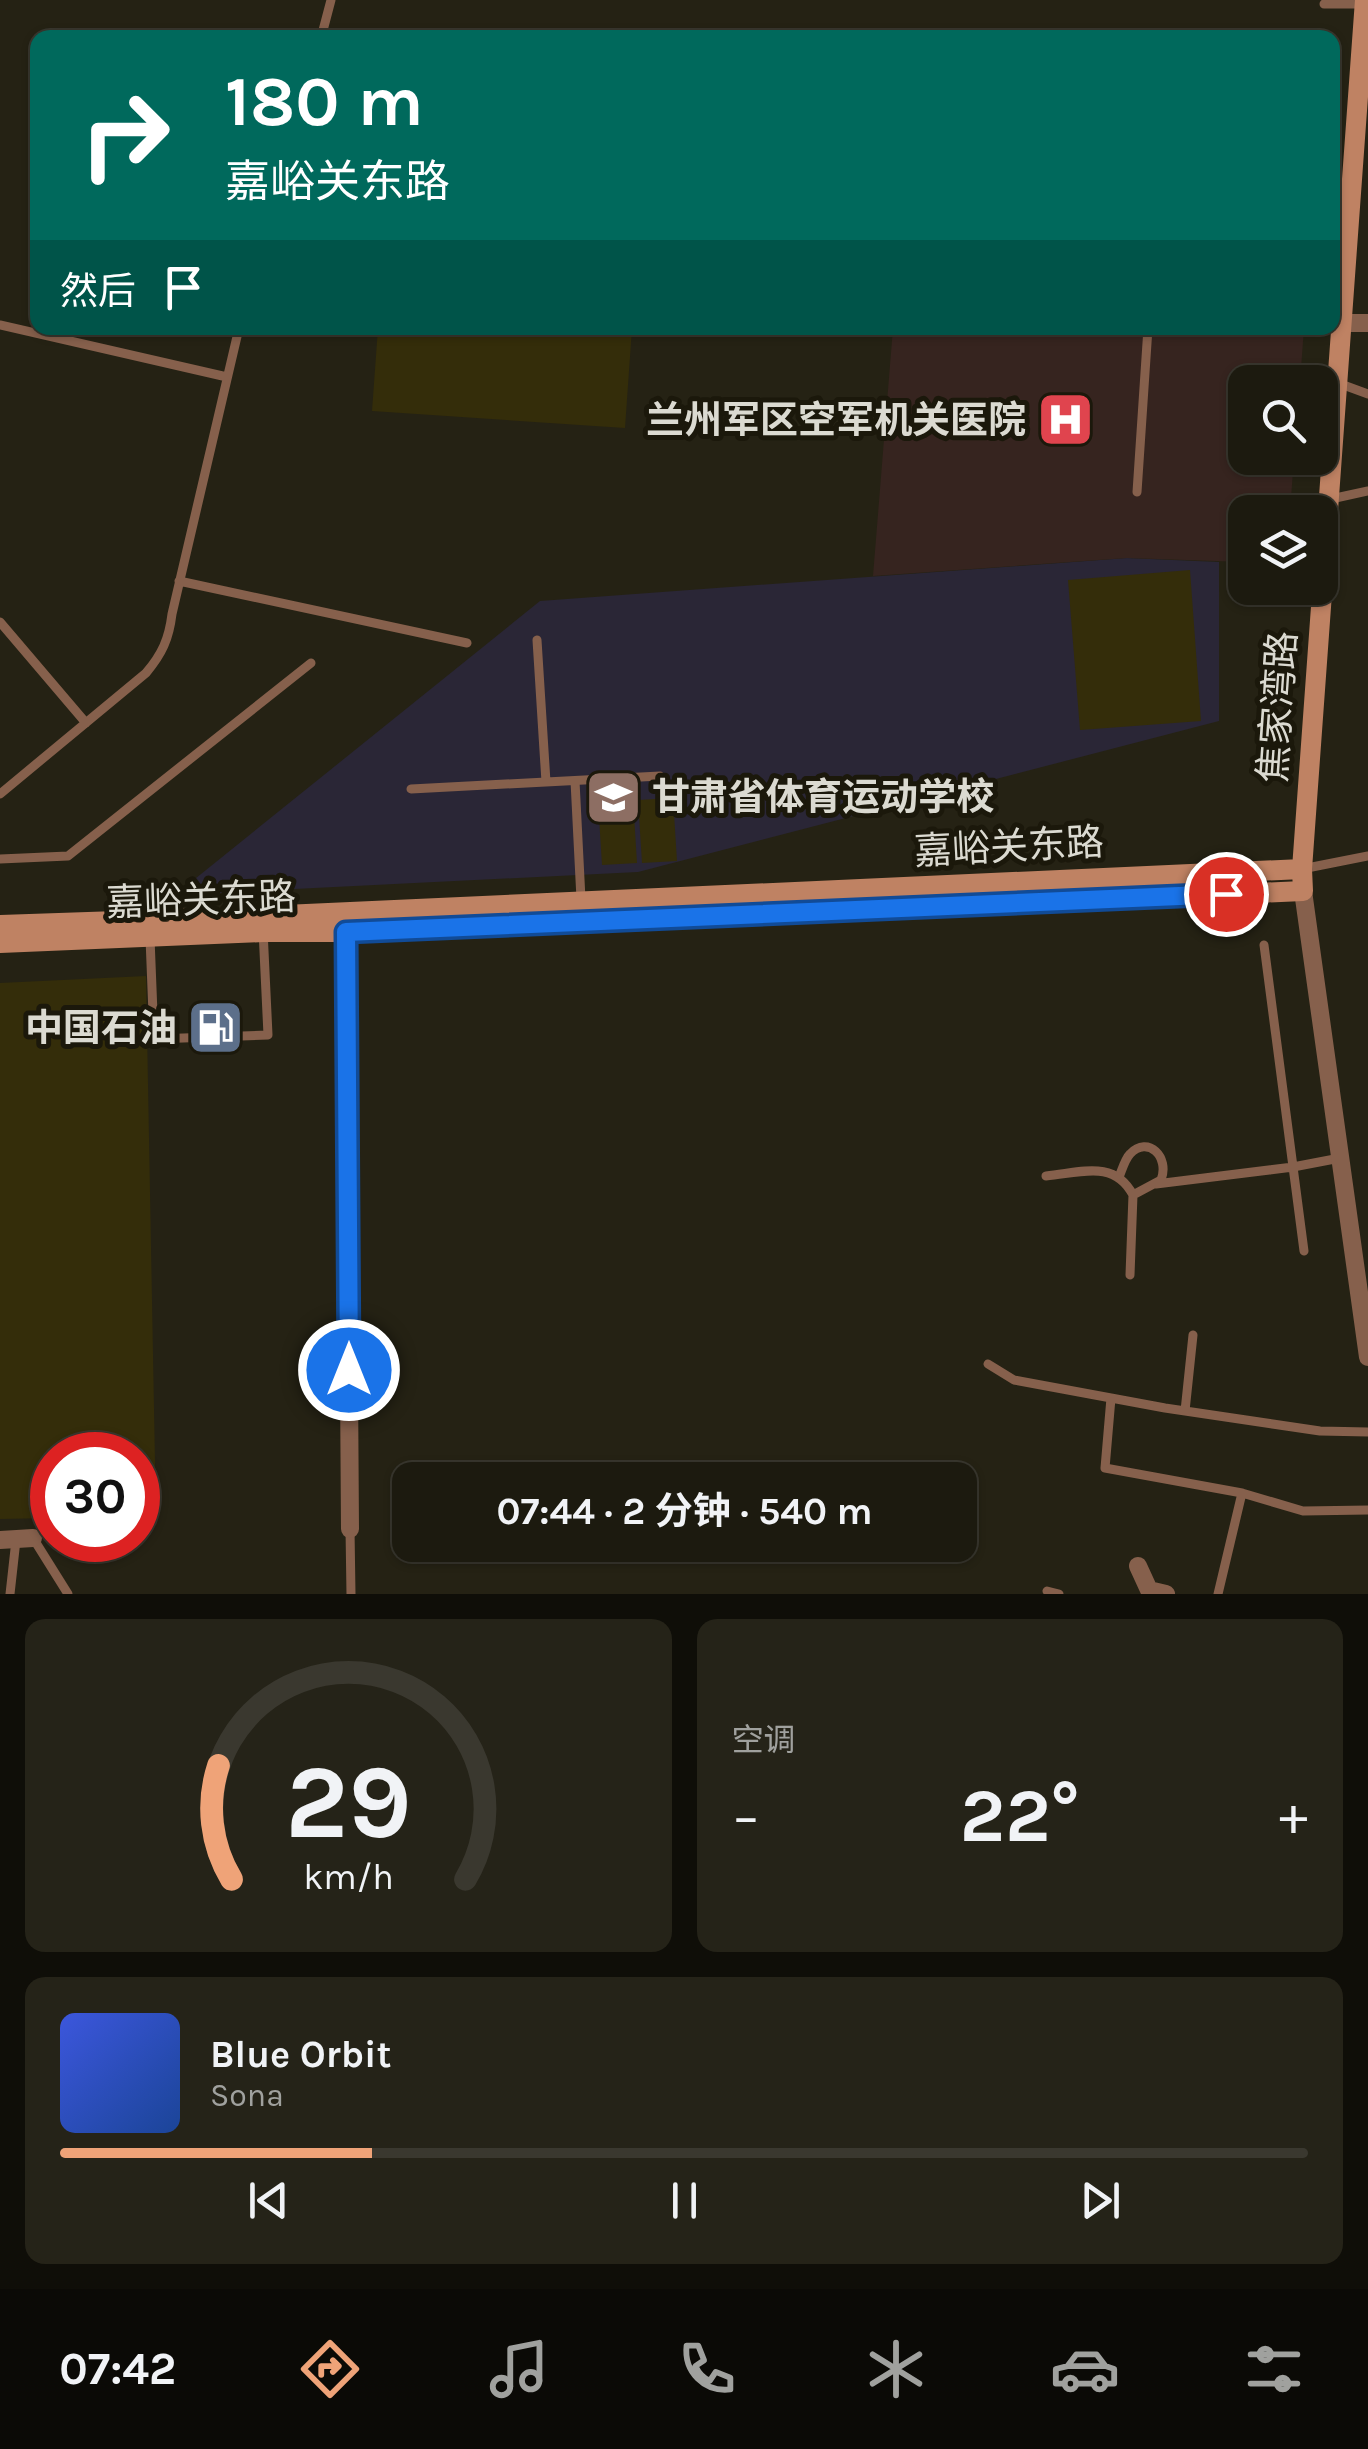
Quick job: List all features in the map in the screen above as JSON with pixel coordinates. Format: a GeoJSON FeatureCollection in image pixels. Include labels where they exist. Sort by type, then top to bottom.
{"type":"FeatureCollection","features":[{"type":"Feature","properties":{"kind":"main road","name":"焦家湾路"},"geometry":{"type":"LineString","coordinates":[[1340,286],[1364,2]]}},
{"type":"Feature","properties":{"kind":"main road","name":"焦家湾路"},"geometry":{"type":"LineString","coordinates":[[1337,335],[1337,365]]}},
{"type":"Feature","properties":{"kind":"main road","name":"焦家湾路"},"geometry":{"type":"LineString","coordinates":[[1303,891],[1321,605]]}},
{"type":"Feature","properties":{"kind":"main road","name":"嘉峪关东路"},"geometry":{"type":"LineString","coordinates":[[0,924],[149,928],[263,924],[582,902],[1302,869]]}},
{"type":"Feature","properties":{"kind":"main road","name":"嘉峪关东路"},"geometry":{"type":"LineString","coordinates":[[263,924],[346,932],[1303,891]]}},
{"type":"Feature","properties":{"kind":"main road","name":"嘉峪关东路"},"geometry":{"type":"LineString","coordinates":[[0,943],[149,928]]}},
{"type":"Feature","properties":{"kind":"street"},"geometry":{"type":"LineString","coordinates":[[1340,322],[1368,323]]}},
{"type":"Feature","properties":{"kind":"street","name":"焦家湾路"},"geometry":{"type":"LineString","coordinates":[[1303,891],[1368,1357]]}},
{"type":"Feature","properties":{"kind":"street"},"geometry":{"type":"LineString","coordinates":[[346,932],[350,1529]]}},
{"type":"Feature","properties":{"kind":"street"},"geometry":{"type":"LineString","coordinates":[[1138,1566],[1152,1593]]}},
{"type":"Feature","properties":{"kind":"lane"},"geometry":{"type":"LineString","coordinates":[[323,30],[331,0]]}},
{"type":"Feature","properties":{"kind":"lane"},"geometry":{"type":"LineString","coordinates":[[1324,4],[1364,2]]}},
{"type":"Feature","properties":{"kind":"lane"},"geometry":{"type":"LineString","coordinates":[[0,325],[30,332]]}},
{"type":"Feature","properties":{"kind":"lane"},"geometry":{"type":"LineString","coordinates":[[44,335],[227,377]]}},
{"type":"Feature","properties":{"kind":"lane"},"geometry":{"type":"LineString","coordinates":[[0,794],[146,673],[160,656],[169,636],[237,335]]}},
{"type":"Feature","properties":{"kind":"lane"},"geometry":{"type":"LineString","coordinates":[[1137,492],[1148,335]]}},
{"type":"Feature","properties":{"kind":"lane"},"geometry":{"type":"LineString","coordinates":[[1338,383],[1368,394]]}},
{"type":"Feature","properties":{"kind":"lane"},"geometry":{"type":"LineString","coordinates":[[1338,498],[1368,491]]}},
{"type":"Feature","properties":{"kind":"lane"},"geometry":{"type":"LineString","coordinates":[[180,581],[466,643]]}},
{"type":"Feature","properties":{"kind":"lane"},"geometry":{"type":"LineString","coordinates":[[0,622],[86,723]]}},
{"type":"Feature","properties":{"kind":"lane"},"geometry":{"type":"LineString","coordinates":[[537,640],[546,782]]}},
{"type":"Feature","properties":{"kind":"lane"},"geometry":{"type":"LineString","coordinates":[[0,859],[68,856],[311,663]]}},
{"type":"Feature","properties":{"kind":"lane"},"geometry":{"type":"LineString","coordinates":[[410,790],[660,776]]}},
{"type":"Feature","properties":{"kind":"lane"},"geometry":{"type":"LineString","coordinates":[[575,781],[582,902]]}},
{"type":"Feature","properties":{"kind":"lane"},"geometry":{"type":"LineString","coordinates":[[1302,869],[1368,856]]}},
{"type":"Feature","properties":{"kind":"lane"},"geometry":{"type":"LineString","coordinates":[[149,928],[154,1039],[268,1035],[263,924]]}},
{"type":"Feature","properties":{"kind":"lane"},"geometry":{"type":"LineString","coordinates":[[1264,945],[1304,1250]]}},
{"type":"Feature","properties":{"kind":"lane"},"geometry":{"type":"LineString","coordinates":[[1119,1177],[1131,1153],[1150,1148],[1160,1155],[1165,1167],[1156,1184]]}},
{"type":"Feature","properties":{"kind":"lane"},"geometry":{"type":"LineString","coordinates":[[1133,1195],[1156,1184],[1340,1158]]}},
{"type":"Feature","properties":{"kind":"lane"},"geometry":{"type":"LineString","coordinates":[[1046,1176],[1097,1170],[1119,1177],[1133,1195],[1130,1275]]}},
{"type":"Feature","properties":{"kind":"lane"},"geometry":{"type":"LineString","coordinates":[[1186,1411],[1194,1334]]}},
{"type":"Feature","properties":{"kind":"lane"},"geometry":{"type":"LineString","coordinates":[[988,1364],[1014,1380],[1111,1398],[1320,1430],[1368,1432]]}},
{"type":"Feature","properties":{"kind":"lane"},"geometry":{"type":"LineString","coordinates":[[1111,1398],[1105,1468],[1242,1493],[1303,1511],[1368,1510]]}},
{"type":"Feature","properties":{"kind":"lane"},"geometry":{"type":"LineString","coordinates":[[1218,1594],[1242,1493]]}},
{"type":"Feature","properties":{"kind":"lane"},"geometry":{"type":"LineString","coordinates":[[350,1529],[351,1594]]}},
{"type":"Feature","properties":{"kind":"lane"},"geometry":{"type":"LineString","coordinates":[[10,1594],[16,1539]]}},
{"type":"Feature","properties":{"kind":"lane"},"geometry":{"type":"LineString","coordinates":[[16,1539],[68,1594]]}},
{"type":"Feature","properties":{"kind":"lane"},"geometry":{"type":"LineString","coordinates":[[1047,1591],[1059,1594]]}},
{"type":"Feature","properties":{"kind":"shaded area"},"geometry":{"type":"Polygon","coordinates":[[[377,335],[632,335],[625,428],[372,411],[377,335]]]}},
{"type":"Feature","properties":{"kind":"shaded area","name":"兰州军区空军机关医院"},"geometry":{"type":"Polygon","coordinates":[[[892,335],[1303,335],[1301,365],[1228,365],[1228,475],[1293,475],[1291,495],[1228,495],[1228,561],[1127,558],[873,576],[892,335]]]}},
{"type":"Feature","properties":{"kind":"shaded area","name":"甘肃省体育运动学校"},"geometry":{"type":"Polygon","coordinates":[[[1127,558],[1219,562],[1219,721],[638,872],[175,895],[540,601],[1127,558]]]}},
{"type":"Feature","properties":{"kind":"shaded area"},"geometry":{"type":"Polygon","coordinates":[[[1190,570],[1201,721],[1080,730],[1068,580],[1190,570]]]}},
{"type":"Feature","properties":{"kind":"shaded area"},"geometry":{"type":"Polygon","coordinates":[[[673,798],[677,861],[642,863],[638,800],[673,798]]]}},
{"type":"Feature","properties":{"kind":"shaded area"},"geometry":{"type":"Polygon","coordinates":[[[633,799],[637,863],[602,865],[598,801],[633,799]]]}},
{"type":"Feature","properties":{"kind":"shaded area"},"geometry":{"type":"Polygon","coordinates":[[[146,976],[154,1432],[30,1432],[30,1518],[0,1519],[0,983],[146,976]]]}},
{"type":"Feature","properties":{"kind":"place","name":"兰州军区空军机关医院"},"geometry":{"type":"Point","coordinates":[1065,420]}},
{"type":"Feature","properties":{"kind":"place","name":"甘肃省体育运动学校"},"geometry":{"type":"Point","coordinates":[613,797]}},
{"type":"Feature","properties":{"kind":"place","name":"中国石油"},"geometry":{"type":"Point","coordinates":[216,1028]}},
{"type":"Feature","properties":{"kind":"route"},"geometry":{"type":"LineString","coordinates":[[349,1370],[346,932],[1226,894]]}}]}
